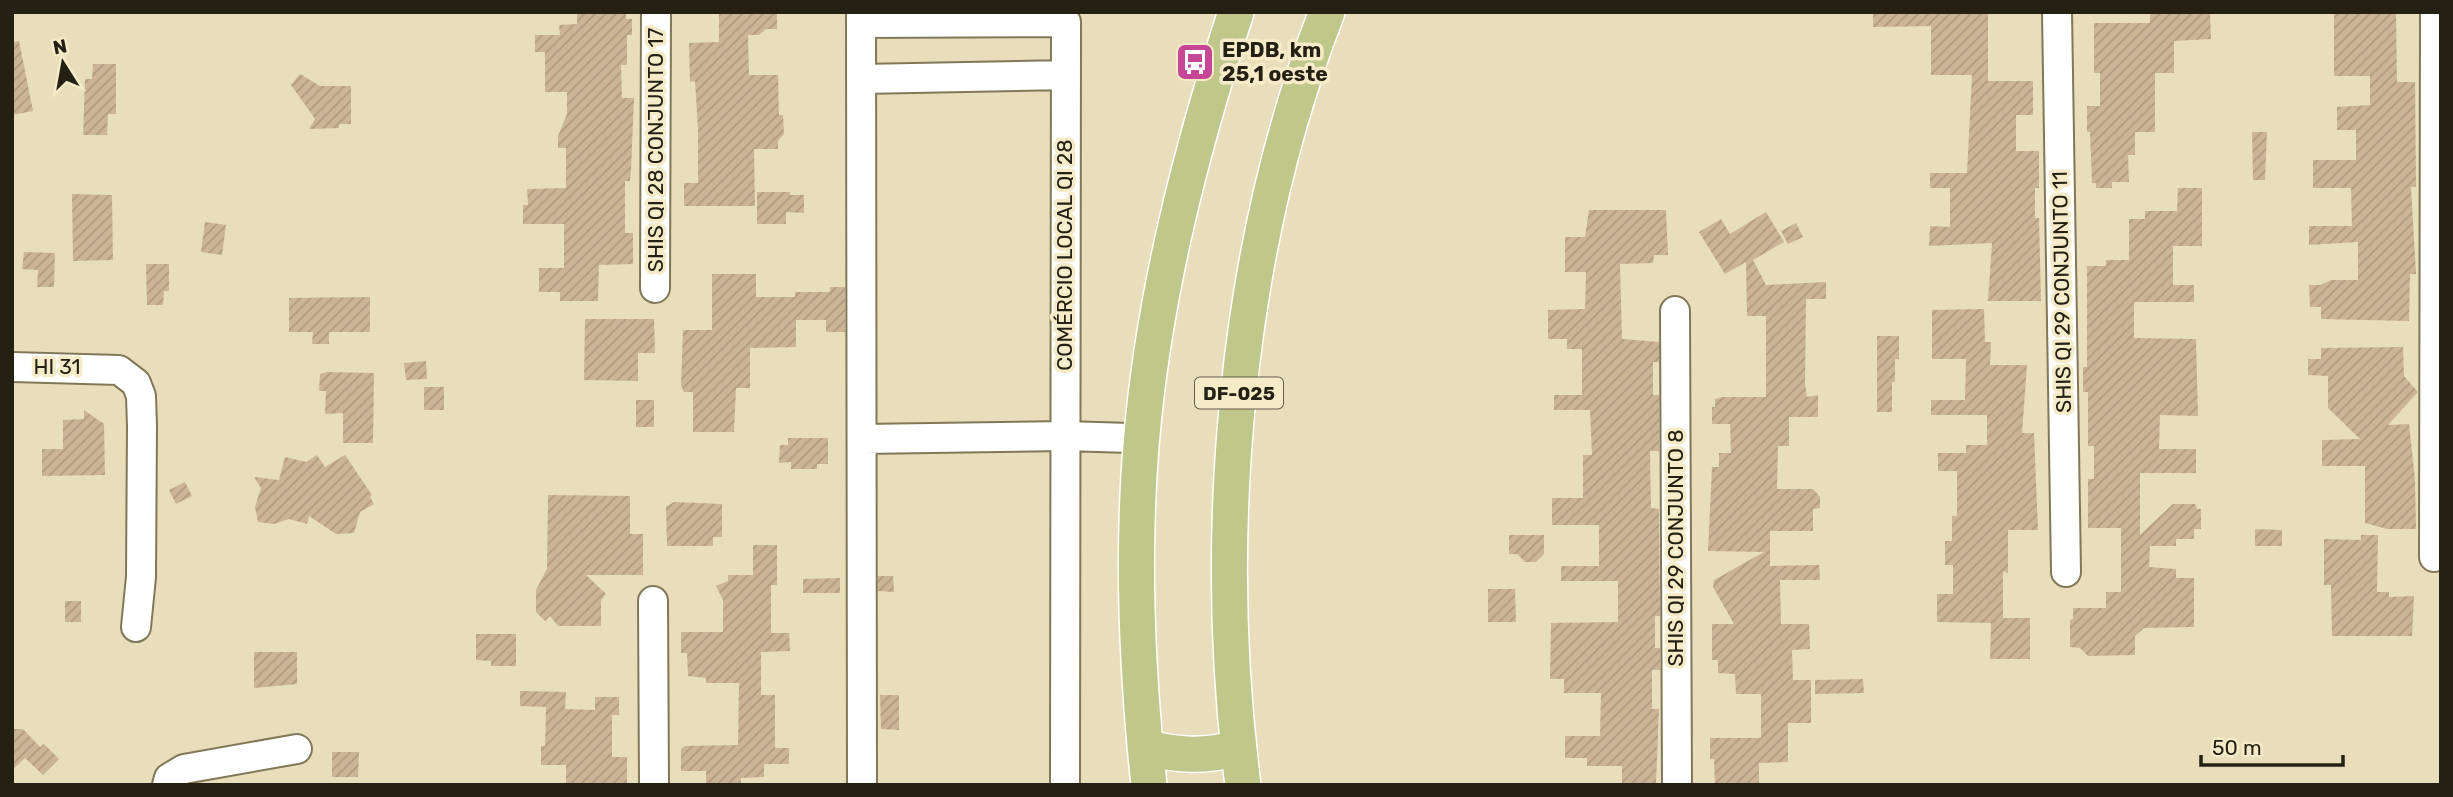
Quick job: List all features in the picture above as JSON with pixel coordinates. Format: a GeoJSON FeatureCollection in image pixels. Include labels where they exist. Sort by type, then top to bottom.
{"type":"FeatureCollection","features":[{"type":"Feature","properties":{"kind":"main road"},"geometry":{"type":"LineString","coordinates":[[1149,785],[1136,601],[1138,438],[1170,249],[1205,107],[1236,12]]}},
{"type":"Feature","properties":{"kind":"main road","name":"DF-025"},"geometry":{"type":"LineString","coordinates":[[1243,785],[1238,748],[1229,556],[1240,369],[1261,235],[1306,66],[1327,12]]}},
{"type":"Feature","properties":{"kind":"main road"},"geometry":{"type":"LineString","coordinates":[[1145,747],[1186,755],[1212,755],[1238,748]]}},
{"type":"Feature","properties":{"kind":"street","name":"SHIS QI 28 CONJUNTO 17"},"geometry":{"type":"LineString","coordinates":[[655,288],[656,12]]}},
{"type":"Feature","properties":{"kind":"street","name":"SHIS QI 29 CONJUNTO 11"},"geometry":{"type":"LineString","coordinates":[[2057,12],[2066,572]]}},
{"type":"Feature","properties":{"kind":"street"},"geometry":{"type":"LineString","coordinates":[[2434,557],[2435,12]]}},
{"type":"Feature","properties":{"kind":"street","name":"COMÉRCIO LOCAL QI 28"},"geometry":{"type":"LineString","coordinates":[[862,785],[861,17],[1066,22],[1065,785]]}},
{"type":"Feature","properties":{"kind":"street"},"geometry":{"type":"LineString","coordinates":[[862,79],[1066,75]]}},
{"type":"Feature","properties":{"kind":"street","name":"SHIS QI 29 CONJUNTO 8"},"geometry":{"type":"LineString","coordinates":[[1675,312],[1677,785]]}},
{"type":"Feature","properties":{"kind":"street","name":"HI 31"},"geometry":{"type":"LineString","coordinates":[[12,367],[101,368],[126,373],[136,383],[141,396],[141,577],[136,628]]}},
{"type":"Feature","properties":{"kind":"street"},"geometry":{"type":"LineString","coordinates":[[862,439],[1027,436],[1138,438]]}},
{"type":"Feature","properties":{"kind":"street"},"geometry":{"type":"LineString","coordinates":[[653,601],[653,785]]}},
{"type":"Feature","properties":{"kind":"street"},"geometry":{"type":"LineString","coordinates":[[167,785],[169,778],[184,769],[297,749]]}},
{"type":"Feature","properties":{"kind":"building"},"geometry":{"type":"Polygon","coordinates":[[[577,12],[626,12],[626,19],[632,19],[632,35],[627,35],[627,65],[621,65],[622,98],[634,98],[630,181],[625,181],[625,233],[633,233],[633,264],[599,265],[598,301],[560,301],[560,292],[539,292],[539,268],[564,268],[564,224],[523,224],[523,205],[528,205],[527,189],[566,188],[566,148],[558,148],[558,136],[567,114],[567,92],[545,92],[545,52],[535,52],[535,35],[560,35],[559,25],[577,24],[577,12]]]}},
{"type":"Feature","properties":{"kind":"building"},"geometry":{"type":"Polygon","coordinates":[[[719,12],[777,12],[777,29],[766,29],[759,35],[748,35],[749,75],[778,75],[779,115],[783,115],[784,134],[778,141],[778,149],[754,149],[755,206],[684,206],[684,183],[698,183],[695,81],[690,82],[689,43],[719,42],[719,12]]]}},
{"type":"Feature","properties":{"kind":"building"},"geometry":{"type":"Polygon","coordinates":[[[1873,12],[1988,12],[1988,81],[2033,81],[2033,115],[2016,115],[2016,151],[2039,151],[2039,188],[2035,188],[2035,218],[2039,218],[2041,301],[1988,301],[1992,243],[1929,246],[1930,226],[1950,227],[1950,188],[1930,188],[1930,173],[1967,173],[1972,75],[1931,75],[1931,26],[1873,27],[1873,12]]]}},
{"type":"Feature","properties":{"kind":"building"},"geometry":{"type":"Polygon","coordinates":[[[2150,12],[2210,12],[2211,39],[2174,41],[2174,73],[2155,73],[2155,132],[2135,132],[2135,155],[2128,155],[2129,182],[2112,182],[2112,188],[2096,188],[2096,183],[2092,183],[2090,132],[2087,132],[2087,106],[2100,106],[2100,73],[2094,73],[2094,23],[2150,23],[2150,12]]]}},
{"type":"Feature","properties":{"kind":"building"},"geometry":{"type":"Polygon","coordinates":[[[2334,12],[2396,12],[2397,82],[2415,82],[2416,187],[2411,187],[2416,274],[2410,274],[2409,321],[2321,319],[2321,307],[2310,307],[2309,285],[2320,285],[2331,280],[2358,280],[2358,242],[2309,245],[2309,226],[2352,226],[2351,188],[2313,188],[2313,160],[2356,160],[2356,130],[2337,130],[2337,107],[2370,105],[2370,76],[2334,76],[2334,12]]]}},
{"type":"Feature","properties":{"kind":"building"},"geometry":{"type":"Polygon","coordinates":[[[19,41],[33,111],[12,115],[12,42],[19,41]]]}},
{"type":"Feature","properties":{"kind":"building"},"geometry":{"type":"Polygon","coordinates":[[[93,64],[116,64],[116,114],[108,114],[107,135],[83,135],[85,79],[92,79],[93,64]]]}},
{"type":"Feature","properties":{"kind":"building"},"geometry":{"type":"Polygon","coordinates":[[[300,74],[320,86],[351,86],[351,124],[339,124],[339,128],[309,129],[315,119],[291,85],[300,74]]]}},
{"type":"Feature","properties":{"kind":"building"},"geometry":{"type":"Polygon","coordinates":[[[2252,132],[2267,132],[2265,180],[2253,180],[2252,132]]]}},
{"type":"Feature","properties":{"kind":"building"},"geometry":{"type":"Polygon","coordinates":[[[2178,188],[2202,188],[2202,246],[2173,246],[2173,285],[2194,285],[2194,302],[2134,302],[2134,338],[2196,339],[2198,416],[2160,415],[2159,449],[2196,449],[2196,473],[2140,473],[2140,535],[2173,504],[2195,504],[2197,509],[2201,509],[2201,529],[2194,529],[2194,539],[2176,539],[2176,546],[2150,546],[2149,567],[2176,569],[2176,578],[2194,578],[2194,627],[2144,628],[2135,636],[2135,655],[2088,656],[2080,648],[2070,647],[2073,608],[2106,608],[2106,592],[2121,592],[2121,528],[2088,528],[2088,479],[2094,479],[2094,446],[2088,446],[2088,392],[2083,392],[2083,367],[2087,367],[2087,266],[2106,266],[2106,260],[2129,260],[2129,219],[2145,219],[2145,211],[2177,211],[2178,188]]]}},
{"type":"Feature","properties":{"kind":"building"},"geometry":{"type":"Polygon","coordinates":[[[757,192],[790,192],[790,195],[804,195],[804,213],[786,212],[786,224],[757,224],[757,192]]]}},
{"type":"Feature","properties":{"kind":"building"},"geometry":{"type":"Polygon","coordinates":[[[72,194],[112,195],[113,260],[73,261],[72,194]]]}},
{"type":"Feature","properties":{"kind":"building"},"geometry":{"type":"Polygon","coordinates":[[[1589,210],[1666,210],[1668,255],[1654,255],[1653,263],[1620,264],[1622,339],[1659,342],[1659,362],[1653,362],[1653,395],[1659,395],[1659,451],[1650,451],[1651,508],[1659,509],[1660,616],[1655,616],[1655,648],[1660,648],[1660,670],[1652,670],[1652,709],[1659,709],[1656,784],[1622,784],[1622,766],[1587,766],[1587,758],[1565,758],[1565,736],[1600,736],[1601,693],[1564,693],[1564,679],[1550,679],[1551,623],[1618,622],[1618,581],[1561,581],[1561,566],[1599,566],[1599,525],[1552,525],[1552,498],[1583,498],[1583,455],[1592,455],[1590,410],[1554,410],[1554,395],[1582,395],[1582,349],[1567,349],[1567,339],[1548,339],[1548,310],[1585,309],[1586,272],[1565,272],[1565,237],[1585,237],[1589,210]]]}},
{"type":"Feature","properties":{"kind":"building"},"geometry":{"type":"Polygon","coordinates":[[[1766,212],[1784,242],[1753,260],[1766,285],[1826,282],[1826,299],[1806,299],[1805,384],[1807,397],[1818,395],[1818,417],[1789,417],[1789,446],[1778,446],[1777,489],[1813,489],[1820,497],[1820,508],[1813,509],[1813,531],[1770,531],[1770,566],[1819,565],[1820,580],[1780,580],[1781,624],[1809,624],[1810,649],[1792,650],[1793,680],[1811,680],[1811,723],[1788,723],[1788,762],[1759,763],[1759,785],[1715,785],[1714,759],[1710,759],[1710,738],[1761,738],[1761,694],[1736,694],[1735,674],[1718,673],[1718,660],[1712,660],[1712,624],[1734,624],[1713,587],[1714,580],[1764,552],[1708,551],[1712,467],[1719,467],[1719,453],[1731,453],[1730,424],[1712,424],[1712,407],[1715,407],[1715,399],[1723,397],[1766,397],[1766,316],[1747,316],[1746,262],[1725,274],[1699,232],[1721,219],[1730,234],[1766,212]]]}},
{"type":"Feature","properties":{"kind":"building"},"geometry":{"type":"Polygon","coordinates":[[[205,222],[226,225],[222,255],[201,252],[205,222]]]}},
{"type":"Feature","properties":{"kind":"building"},"geometry":{"type":"Polygon","coordinates":[[[1796,223],[1803,237],[1788,244],[1781,231],[1796,223]]]}},
{"type":"Feature","properties":{"kind":"building"},"geometry":{"type":"Polygon","coordinates":[[[24,252],[55,253],[54,287],[37,287],[38,270],[22,269],[24,252]]]}},
{"type":"Feature","properties":{"kind":"building"},"geometry":{"type":"Polygon","coordinates":[[[146,264],[169,264],[169,291],[164,291],[163,305],[147,305],[146,264]]]}},
{"type":"Feature","properties":{"kind":"building"},"geometry":{"type":"Polygon","coordinates":[[[712,274],[756,274],[756,297],[795,297],[795,292],[830,292],[830,287],[845,287],[845,332],[826,332],[826,320],[796,320],[796,347],[750,348],[750,388],[736,388],[734,432],[693,432],[693,392],[684,392],[681,385],[683,330],[712,330],[712,274]]]}},
{"type":"Feature","properties":{"kind":"building"},"geometry":{"type":"Polygon","coordinates":[[[370,297],[370,332],[329,332],[329,344],[312,344],[313,332],[289,332],[289,298],[370,297]]]}},
{"type":"Feature","properties":{"kind":"building"},"geometry":{"type":"Polygon","coordinates":[[[1984,309],[1985,342],[1991,342],[1990,365],[2027,365],[2022,433],[2034,433],[2038,530],[2008,530],[2008,573],[2003,571],[2003,618],[2030,618],[2030,659],[1990,659],[1991,623],[1937,622],[1937,594],[1953,594],[1953,565],[1945,565],[1945,541],[1952,541],[1952,516],[1957,516],[1957,471],[1938,471],[1938,453],[1966,453],[1966,445],[1987,445],[1987,415],[1931,415],[1931,400],[1965,400],[1966,359],[1932,359],[1932,310],[1984,309]]]}},
{"type":"Feature","properties":{"kind":"building"},"geometry":{"type":"Polygon","coordinates":[[[585,319],[654,319],[655,353],[638,353],[638,381],[584,380],[585,319]]]}},
{"type":"Feature","properties":{"kind":"building"},"geometry":{"type":"Polygon","coordinates":[[[1877,336],[1899,336],[1899,359],[1895,359],[1895,382],[1892,382],[1892,412],[1877,412],[1877,336]]]}},
{"type":"Feature","properties":{"kind":"building"},"geometry":{"type":"Polygon","coordinates":[[[2403,347],[2404,376],[2418,392],[2388,425],[2409,424],[2415,479],[2416,529],[2387,529],[2365,523],[2365,466],[2322,466],[2322,440],[2360,439],[2328,408],[2328,376],[2308,375],[2308,359],[2321,359],[2321,348],[2403,347]]]}},
{"type":"Feature","properties":{"kind":"building"},"geometry":{"type":"Polygon","coordinates":[[[426,361],[427,379],[406,380],[404,363],[426,361]]]}},
{"type":"Feature","properties":{"kind":"building"},"geometry":{"type":"Polygon","coordinates":[[[374,373],[373,443],[343,443],[343,413],[325,414],[326,391],[319,391],[320,374],[374,373]]]}},
{"type":"Feature","properties":{"kind":"building"},"geometry":{"type":"Polygon","coordinates":[[[424,387],[444,387],[444,410],[424,410],[424,387]]]}},
{"type":"Feature","properties":{"kind":"building"},"geometry":{"type":"Polygon","coordinates":[[[636,400],[654,400],[654,427],[636,427],[636,400]]]}},
{"type":"Feature","properties":{"kind":"building"},"geometry":{"type":"Polygon","coordinates":[[[84,410],[104,424],[105,475],[42,476],[42,449],[63,449],[63,420],[84,419],[84,410]]]}},
{"type":"Feature","properties":{"kind":"building"},"geometry":{"type":"Polygon","coordinates":[[[788,438],[828,438],[828,464],[817,464],[817,469],[791,469],[791,462],[779,463],[780,445],[788,445],[788,438]]]}},
{"type":"Feature","properties":{"kind":"building"},"geometry":{"type":"Polygon","coordinates":[[[317,455],[325,467],[345,455],[372,495],[370,497],[374,504],[360,512],[354,533],[336,534],[309,516],[307,524],[289,519],[274,524],[258,522],[255,507],[261,488],[254,477],[279,480],[285,457],[306,462],[317,455]]]}},
{"type":"Feature","properties":{"kind":"building"},"geometry":{"type":"Polygon","coordinates":[[[185,482],[192,496],[176,504],[169,490],[185,482]]]}},
{"type":"Feature","properties":{"kind":"building"},"geometry":{"type":"Polygon","coordinates":[[[548,495],[630,496],[630,534],[643,534],[643,575],[586,575],[606,594],[601,600],[601,626],[558,626],[550,616],[545,621],[536,612],[536,590],[547,569],[548,495]]]}},
{"type":"Feature","properties":{"kind":"building"},"geometry":{"type":"Polygon","coordinates":[[[674,502],[722,504],[722,537],[713,537],[713,546],[667,546],[666,507],[674,502]]]}},
{"type":"Feature","properties":{"kind":"building"},"geometry":{"type":"Polygon","coordinates":[[[2255,529],[2282,530],[2282,546],[2255,546],[2255,529]]]}},
{"type":"Feature","properties":{"kind":"building"},"geometry":{"type":"Polygon","coordinates":[[[1509,535],[1544,535],[1544,554],[1536,562],[1525,562],[1517,554],[1509,554],[1509,535]]]}},
{"type":"Feature","properties":{"kind":"building"},"geometry":{"type":"Polygon","coordinates":[[[2361,535],[2378,535],[2377,592],[2389,592],[2389,597],[2414,596],[2412,636],[2332,636],[2331,585],[2324,585],[2324,539],[2361,540],[2361,535]]]}},
{"type":"Feature","properties":{"kind":"building"},"geometry":{"type":"Polygon","coordinates":[[[753,545],[777,545],[777,585],[771,585],[771,633],[789,633],[790,651],[761,652],[761,695],[775,695],[775,748],[789,748],[789,764],[764,764],[764,777],[741,778],[741,785],[706,785],[706,771],[681,771],[681,749],[685,746],[738,745],[739,683],[706,683],[706,678],[688,676],[687,653],[681,653],[681,632],[723,632],[723,600],[716,586],[728,581],[728,575],[753,575],[753,545]]]}},
{"type":"Feature","properties":{"kind":"building"},"geometry":{"type":"Polygon","coordinates":[[[878,576],[893,576],[894,592],[878,591],[878,576]]]}},
{"type":"Feature","properties":{"kind":"building"},"geometry":{"type":"Polygon","coordinates":[[[840,578],[840,593],[803,593],[803,579],[840,578]]]}},
{"type":"Feature","properties":{"kind":"building"},"geometry":{"type":"Polygon","coordinates":[[[1488,589],[1515,589],[1516,622],[1488,622],[1488,589]]]}},
{"type":"Feature","properties":{"kind":"building"},"geometry":{"type":"Polygon","coordinates":[[[65,601],[81,601],[81,622],[65,622],[65,601]]]}},
{"type":"Feature","properties":{"kind":"building"},"geometry":{"type":"Polygon","coordinates":[[[476,634],[516,634],[516,666],[491,666],[491,661],[476,660],[476,634]]]}},
{"type":"Feature","properties":{"kind":"building"},"geometry":{"type":"Polygon","coordinates":[[[254,652],[297,652],[297,684],[254,688],[254,652]]]}},
{"type":"Feature","properties":{"kind":"building"},"geometry":{"type":"Polygon","coordinates":[[[1863,679],[1864,693],[1815,694],[1815,680],[1863,679]]]}},
{"type":"Feature","properties":{"kind":"building"},"geometry":{"type":"Polygon","coordinates":[[[520,691],[566,692],[565,709],[595,710],[595,697],[619,697],[619,715],[612,715],[612,757],[627,757],[627,785],[566,785],[566,765],[541,765],[541,746],[545,746],[546,707],[520,706],[520,691]]]}},
{"type":"Feature","properties":{"kind":"building"},"geometry":{"type":"Polygon","coordinates":[[[880,695],[899,695],[899,730],[881,729],[880,695]]]}},
{"type":"Feature","properties":{"kind":"building"},"geometry":{"type":"Polygon","coordinates":[[[12,729],[23,729],[40,747],[44,744],[59,759],[43,775],[25,758],[12,770],[12,729]]]}},
{"type":"Feature","properties":{"kind":"building"},"geometry":{"type":"Polygon","coordinates":[[[332,752],[359,752],[358,777],[332,777],[332,752]]]}},
{"type":"Feature","properties":{"kind":"place","name":"EPDB, km 25,1 oeste"},"geometry":{"type":"Point","coordinates":[1195,62]}}]}
